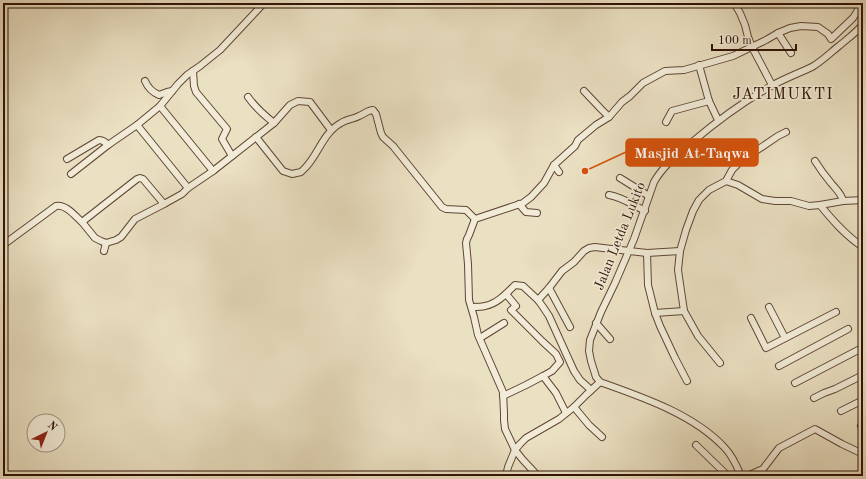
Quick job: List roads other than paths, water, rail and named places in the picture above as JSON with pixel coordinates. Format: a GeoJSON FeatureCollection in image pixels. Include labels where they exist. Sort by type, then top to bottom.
{"type":"FeatureCollection","features":[{"type":"Feature","properties":{"kind":"street"},"geometry":{"type":"LineString","coordinates":[[71,174],[160,106],[187,75],[220,50],[264,3]]}},
{"type":"Feature","properties":{"kind":"street"},"geometry":{"type":"LineString","coordinates":[[734,3],[742,19],[752,47],[772,86]]}},
{"type":"Feature","properties":{"kind":"street"},"geometry":{"type":"LineString","coordinates":[[831,39],[853,18],[858,10],[859,3]]}},
{"type":"Feature","properties":{"kind":"street","name":"Jalan Letda Lukito"},"geometry":{"type":"LineString","coordinates":[[600,382],[596,377],[589,351],[590,340],[596,323],[629,251],[657,176],[667,164],[718,120],[744,102],[772,86],[814,66],[854,34],[863,24]]}},
{"type":"Feature","properties":{"kind":"street"},"geometry":{"type":"LineString","coordinates":[[538,476],[515,450],[505,429],[503,392],[478,334],[469,300],[466,243],[475,219],[523,203],[544,183],[554,165],[575,146],[578,140],[596,125],[610,117],[622,102],[643,83],[665,71],[684,70],[733,56],[790,28],[801,26],[818,27],[828,34],[839,46]]}},
{"type":"Feature","properties":{"kind":"street"},"geometry":{"type":"LineString","coordinates":[[778,34],[791,53]]}},
{"type":"Feature","properties":{"kind":"street"},"geometry":{"type":"LineString","coordinates":[[699,65],[709,102],[718,120]]}},
{"type":"Feature","properties":{"kind":"street"},"geometry":{"type":"LineString","coordinates":[[193,71],[196,92],[227,129],[222,139],[232,156]]}},
{"type":"Feature","properties":{"kind":"street"},"geometry":{"type":"LineString","coordinates":[[146,80],[148,86],[154,93],[159,95],[172,91]]}},
{"type":"Feature","properties":{"kind":"street"},"geometry":{"type":"LineString","coordinates":[[584,91],[610,117]]}},
{"type":"Feature","properties":{"kind":"street"},"geometry":{"type":"LineString","coordinates":[[248,96],[257,108],[274,123]]}},
{"type":"Feature","properties":{"kind":"street"},"geometry":{"type":"LineString","coordinates":[[3,245],[56,206],[62,206],[65,208],[82,222],[95,238],[106,243],[116,240],[121,237],[135,219],[182,194],[274,123],[290,105],[298,101],[310,102],[331,130]]}},
{"type":"Feature","properties":{"kind":"street"},"geometry":{"type":"LineString","coordinates":[[666,122],[672,111],[709,102]]}},
{"type":"Feature","properties":{"kind":"street"},"geometry":{"type":"LineString","coordinates":[[160,106],[213,171]]}},
{"type":"Feature","properties":{"kind":"street"},"geometry":{"type":"LineString","coordinates":[[256,137],[283,171],[292,174],[301,172],[331,130],[342,122],[373,110],[376,114],[383,137],[394,146],[442,207],[466,210],[475,219]]}},
{"type":"Feature","properties":{"kind":"street"},"geometry":{"type":"LineString","coordinates":[[137,125],[188,188]]}},
{"type":"Feature","properties":{"kind":"street"},"geometry":{"type":"LineString","coordinates":[[720,363],[698,336],[684,311],[678,270],[680,251],[686,230],[699,200],[709,190],[726,181],[732,170],[741,161],[786,132]]}},
{"type":"Feature","properties":{"kind":"street"},"geometry":{"type":"LineString","coordinates":[[67,159],[99,140],[102,140],[108,145]]}},
{"type":"Feature","properties":{"kind":"street"},"geometry":{"type":"LineString","coordinates":[[815,161],[843,198],[843,201]]}},
{"type":"Feature","properties":{"kind":"street"},"geometry":{"type":"LineString","coordinates":[[554,165],[559,172]]}},
{"type":"Feature","properties":{"kind":"street"},"geometry":{"type":"LineString","coordinates":[[82,222],[140,178],[143,179],[164,204]]}},
{"type":"Feature","properties":{"kind":"street"},"geometry":{"type":"LineString","coordinates":[[620,178],[649,196]]}},
{"type":"Feature","properties":{"kind":"street"},"geometry":{"type":"LineString","coordinates":[[726,181],[738,185],[762,199],[791,201],[809,206],[843,201],[863,200]]}},
{"type":"Feature","properties":{"kind":"street"},"geometry":{"type":"LineString","coordinates":[[609,195],[626,200],[644,211]]}},
{"type":"Feature","properties":{"kind":"street"},"geometry":{"type":"LineString","coordinates":[[519,204],[526,212],[537,213]]}},
{"type":"Feature","properties":{"kind":"street"},"geometry":{"type":"LineString","coordinates":[[820,205],[832,220],[854,242],[863,247]]}},
{"type":"Feature","properties":{"kind":"street"},"geometry":{"type":"LineString","coordinates":[[104,251],[106,243]]}},
{"type":"Feature","properties":{"kind":"street"},"geometry":{"type":"LineString","coordinates":[[538,300],[562,271],[589,248],[595,247],[648,253],[680,251]]}},
{"type":"Feature","properties":{"kind":"street"},"geometry":{"type":"LineString","coordinates":[[648,253],[648,285],[655,313],[687,381]]}},
{"type":"Feature","properties":{"kind":"street"},"geometry":{"type":"LineString","coordinates":[[472,308],[485,307],[506,294],[515,285],[523,286],[538,300],[549,316],[574,371],[580,380],[591,390]]}},
{"type":"Feature","properties":{"kind":"street"},"geometry":{"type":"LineString","coordinates":[[549,288],[570,327]]}},
{"type":"Feature","properties":{"kind":"street"},"geometry":{"type":"LineString","coordinates":[[503,396],[552,371],[560,362],[556,354],[542,342],[511,310],[516,306],[506,294]]}},
{"type":"Feature","properties":{"kind":"street"},"geometry":{"type":"LineString","coordinates":[[769,307],[785,338]]}},
{"type":"Feature","properties":{"kind":"street"},"geometry":{"type":"LineString","coordinates":[[655,313],[684,311]]}},
{"type":"Feature","properties":{"kind":"street"},"geometry":{"type":"LineString","coordinates":[[751,318],[766,348],[836,312]]}},
{"type":"Feature","properties":{"kind":"street"},"geometry":{"type":"LineString","coordinates":[[480,338],[504,322]]}},
{"type":"Feature","properties":{"kind":"street"},"geometry":{"type":"LineString","coordinates":[[596,323],[610,339]]}},
{"type":"Feature","properties":{"kind":"street"},"geometry":{"type":"LineString","coordinates":[[779,366],[848,330]]}},
{"type":"Feature","properties":{"kind":"street"},"geometry":{"type":"LineString","coordinates":[[795,383],[862,348]]}},
{"type":"Feature","properties":{"kind":"street"},"geometry":{"type":"LineString","coordinates":[[824,393],[834,386],[863,372]]}},
{"type":"Feature","properties":{"kind":"street"},"geometry":{"type":"LineString","coordinates":[[814,398],[863,375]]}},
{"type":"Feature","properties":{"kind":"street"},"geometry":{"type":"LineString","coordinates":[[543,376],[556,393],[566,413]]}},
{"type":"Feature","properties":{"kind":"street"},"geometry":{"type":"LineString","coordinates":[[506,476],[515,450],[526,438],[559,419],[600,382],[668,408],[710,434],[725,448],[735,462],[741,476]]}},
{"type":"Feature","properties":{"kind":"street"},"geometry":{"type":"LineString","coordinates":[[841,411],[863,400]]}},
{"type":"Feature","properties":{"kind":"street"},"geometry":{"type":"LineString","coordinates":[[574,407],[589,425],[602,437]]}},
{"type":"Feature","properties":{"kind":"street"},"geometry":{"type":"LineString","coordinates":[[747,476],[763,469],[779,448],[815,429],[863,454]]}},
{"type":"Feature","properties":{"kind":"street"},"geometry":{"type":"LineString","coordinates":[[696,445],[728,476]]}},
{"type":"Feature","properties":{"kind":"place","name":"Masjid At-Taqwa"},"geometry":{"type":"Point","coordinates":[585,171]}},
{"type":"Feature","properties":{"kind":"district","name":"JATIMUKTI"},"geometry":{"type":"Point","coordinates":[783,95]}}]}
